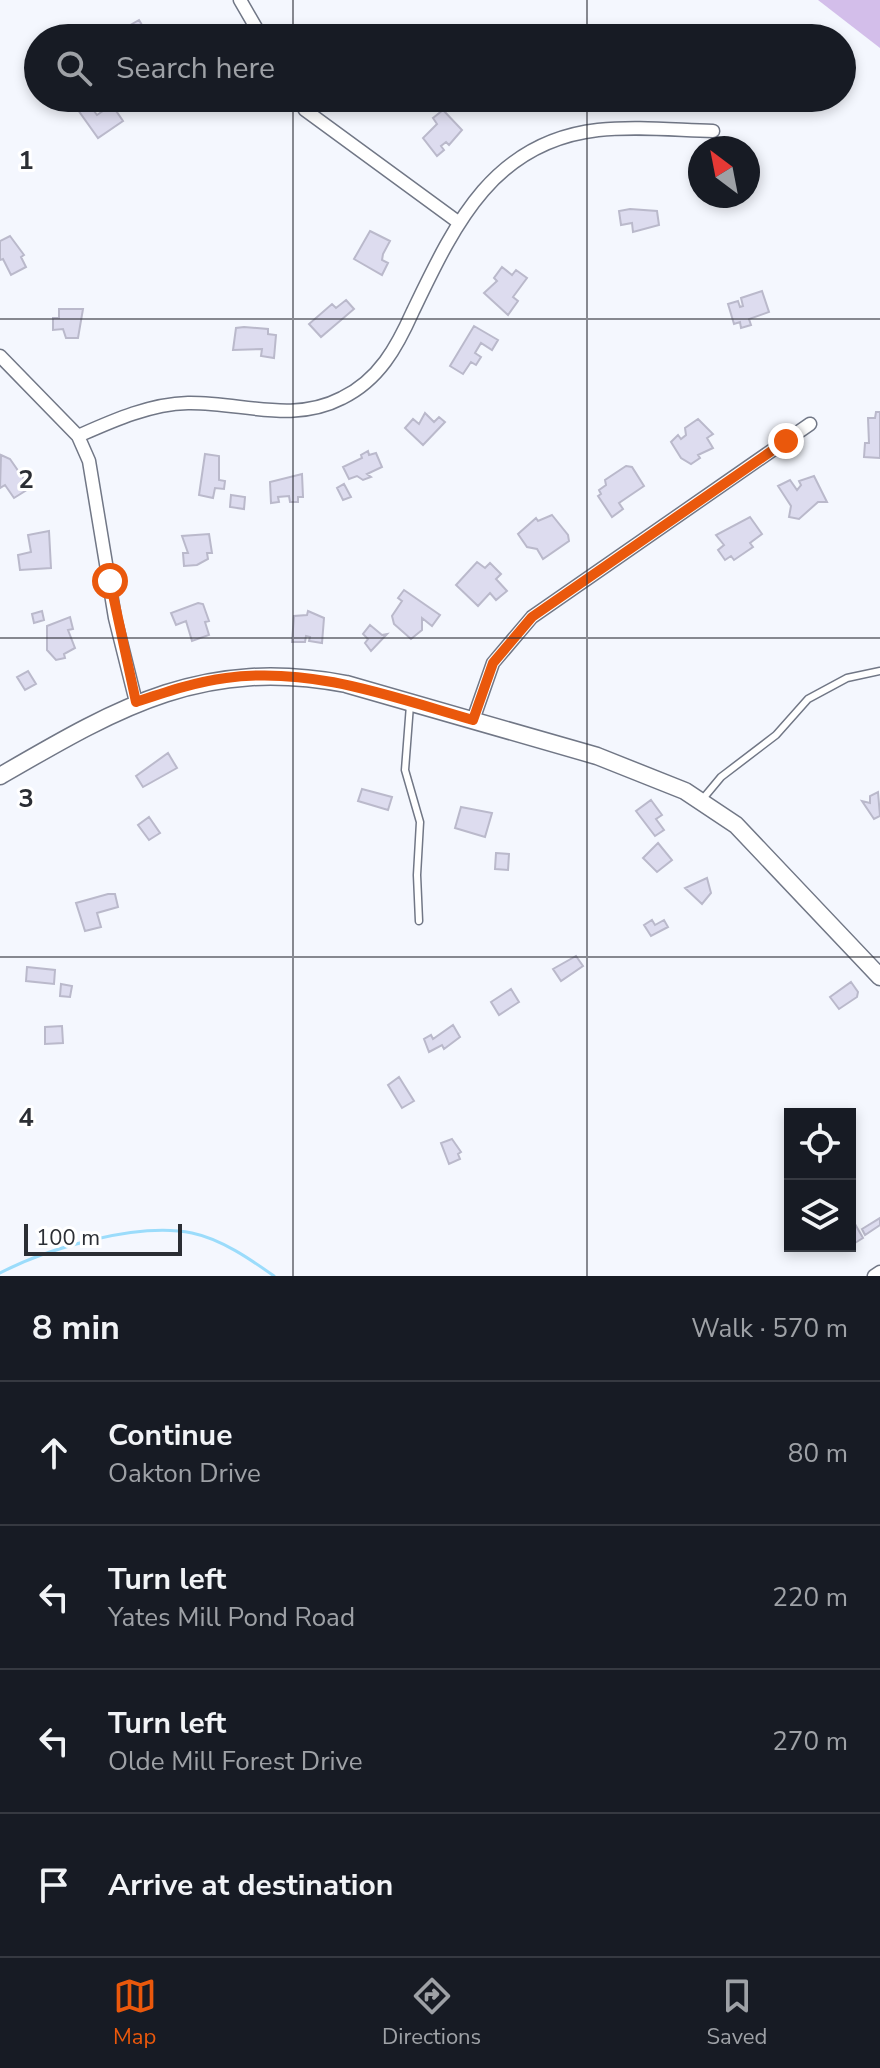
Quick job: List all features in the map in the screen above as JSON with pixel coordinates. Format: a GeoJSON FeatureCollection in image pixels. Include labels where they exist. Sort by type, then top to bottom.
{"type":"FeatureCollection","features":[{"type":"Feature","properties":{"kind":"street"},"geometry":{"type":"LineString","coordinates":[[240,0],[254,24]]}},
{"type":"Feature","properties":{"kind":"street"},"geometry":{"type":"LineString","coordinates":[[308,112],[458,222]]}},
{"type":"Feature","properties":{"kind":"street"},"geometry":{"type":"LineString","coordinates":[[78,436],[166,405],[205,403],[300,412],[345,397],[378,373],[397,346],[458,222],[497,175],[512,163],[564,137],[619,129],[713,131]]}},
{"type":"Feature","properties":{"kind":"street"},"geometry":{"type":"LineString","coordinates":[[0,356],[78,436],[97,488],[115,618],[136,702]]}},
{"type":"Feature","properties":{"kind":"street"},"geometry":{"type":"LineString","coordinates":[[473,720],[493,663],[532,617],[810,424]]}},
{"type":"Feature","properties":{"kind":"street"},"geometry":{"type":"LineString","coordinates":[[0,776],[136,702],[226,678],[285,675],[346,684],[620,763],[701,801],[748,836],[880,977]]}},
{"type":"Feature","properties":{"kind":"street"},"geometry":{"type":"LineString","coordinates":[[874,1276],[880,1272]]}},
{"type":"Feature","properties":{"kind":"lane"},"geometry":{"type":"LineString","coordinates":[[701,801],[721,777],[776,735],[808,699],[847,678],[880,671]]}},
{"type":"Feature","properties":{"kind":"lane"},"geometry":{"type":"LineString","coordinates":[[410,702],[405,770],[420,822],[417,875],[419,921]]}},
{"type":"Feature","properties":{"kind":"shaded area"},"geometry":{"type":"Polygon","coordinates":[[[818,0],[880,0],[880,48],[856,29],[856,24],[849,24],[818,0]]]}},
{"type":"Feature","properties":{"kind":"building"},"geometry":{"type":"Polygon","coordinates":[[[79,112],[95,112],[97,115],[117,112],[123,121],[98,138],[79,112]]]}},
{"type":"Feature","properties":{"kind":"building"},"geometry":{"type":"Polygon","coordinates":[[[445,112],[462,130],[449,145],[446,142],[441,146],[444,150],[437,156],[423,138],[437,124],[433,118],[445,112]]]}},
{"type":"Feature","properties":{"kind":"building"},"geometry":{"type":"Polygon","coordinates":[[[619,211],[657,211],[659,225],[633,232],[632,223],[621,225],[619,211]]]}},
{"type":"Feature","properties":{"kind":"building"},"geometry":{"type":"Polygon","coordinates":[[[370,231],[390,241],[383,254],[382,260],[388,263],[382,275],[354,259],[370,231]]]}},
{"type":"Feature","properties":{"kind":"building"},"geometry":{"type":"Polygon","coordinates":[[[10,236],[24,255],[21,257],[26,267],[11,275],[3,259],[0,260],[0,241],[10,236]]]}},
{"type":"Feature","properties":{"kind":"building"},"geometry":{"type":"Polygon","coordinates":[[[502,267],[512,275],[516,270],[527,278],[513,297],[518,301],[508,315],[484,293],[497,281],[494,278],[502,267]]]}},
{"type":"Feature","properties":{"kind":"building"},"geometry":{"type":"Polygon","coordinates":[[[762,291],[769,312],[749,319],[751,325],[741,328],[740,322],[734,324],[728,304],[738,301],[740,307],[743,306],[741,298],[762,291]]]}},
{"type":"Feature","properties":{"kind":"building"},"geometry":{"type":"Polygon","coordinates":[[[346,300],[354,309],[321,337],[309,324],[332,304],[336,308],[346,300]]]}},
{"type":"Feature","properties":{"kind":"building"},"geometry":{"type":"Polygon","coordinates":[[[59,309],[83,309],[78,338],[66,338],[63,329],[53,330],[53,318],[59,318],[59,309]]]}},
{"type":"Feature","properties":{"kind":"building"},"geometry":{"type":"Polygon","coordinates":[[[474,326],[498,340],[492,350],[481,343],[475,353],[481,357],[476,365],[471,362],[463,374],[450,366],[474,326]]]}},
{"type":"Feature","properties":{"kind":"building"},"geometry":{"type":"Polygon","coordinates":[[[236,328],[268,329],[268,334],[276,335],[274,358],[261,356],[262,349],[233,350],[236,328]]]}},
{"type":"Feature","properties":{"kind":"building"},"geometry":{"type":"Polygon","coordinates":[[[876,412],[880,412],[880,458],[864,457],[865,443],[869,443],[868,418],[875,418],[876,412]]]}},
{"type":"Feature","properties":{"kind":"building"},"geometry":{"type":"Polygon","coordinates":[[[425,413],[434,422],[439,417],[445,422],[423,445],[405,428],[413,419],[419,424],[425,413]]]}},
{"type":"Feature","properties":{"kind":"building"},"geometry":{"type":"Polygon","coordinates":[[[698,419],[713,434],[707,438],[713,448],[698,455],[700,458],[691,464],[681,458],[671,442],[678,435],[681,439],[686,435],[685,428],[698,419]]]}},
{"type":"Feature","properties":{"kind":"building"},"geometry":{"type":"Polygon","coordinates":[[[368,451],[369,455],[376,453],[382,467],[367,474],[371,477],[363,480],[357,476],[349,479],[343,467],[362,458],[361,455],[368,451]]]}},
{"type":"Feature","properties":{"kind":"building"},"geometry":{"type":"Polygon","coordinates":[[[205,454],[219,456],[219,480],[225,481],[224,489],[215,488],[213,498],[199,495],[205,454]]]}},
{"type":"Feature","properties":{"kind":"building"},"geometry":{"type":"Polygon","coordinates":[[[1,455],[10,459],[30,488],[14,498],[5,485],[0,488],[1,455]]]}},
{"type":"Feature","properties":{"kind":"building"},"geometry":{"type":"Polygon","coordinates":[[[626,466],[632,467],[644,486],[619,503],[623,509],[612,517],[598,496],[601,494],[599,490],[606,485],[605,480],[626,466]]]}},
{"type":"Feature","properties":{"kind":"building"},"geometry":{"type":"Polygon","coordinates":[[[302,474],[303,497],[298,497],[298,502],[290,502],[289,496],[278,497],[279,502],[271,503],[270,482],[302,474]]]}},
{"type":"Feature","properties":{"kind":"building"},"geometry":{"type":"Polygon","coordinates":[[[814,476],[827,502],[818,502],[799,519],[789,517],[791,506],[778,486],[790,480],[797,490],[801,485],[799,481],[814,476]]]}},
{"type":"Feature","properties":{"kind":"building"},"geometry":{"type":"Polygon","coordinates":[[[344,484],[351,497],[343,500],[337,488],[344,484]]]}},
{"type":"Feature","properties":{"kind":"building"},"geometry":{"type":"Polygon","coordinates":[[[231,495],[245,497],[244,509],[230,507],[231,495]]]}},
{"type":"Feature","properties":{"kind":"building"},"geometry":{"type":"Polygon","coordinates":[[[552,515],[568,535],[569,541],[543,559],[537,549],[527,547],[518,534],[536,518],[538,521],[552,515]]]}},
{"type":"Feature","properties":{"kind":"building"},"geometry":{"type":"Polygon","coordinates":[[[750,517],[762,534],[750,543],[753,547],[734,560],[731,556],[725,560],[718,550],[724,545],[716,535],[750,517]]]}},
{"type":"Feature","properties":{"kind":"building"},"geometry":{"type":"Polygon","coordinates":[[[49,531],[51,568],[20,570],[18,555],[31,552],[28,535],[49,531]]]}},
{"type":"Feature","properties":{"kind":"building"},"geometry":{"type":"Polygon","coordinates":[[[209,534],[212,553],[207,553],[208,559],[197,565],[184,566],[183,553],[188,553],[182,536],[209,534]]]}},
{"type":"Feature","properties":{"kind":"building"},"geometry":{"type":"Polygon","coordinates":[[[477,562],[485,568],[490,563],[501,574],[496,579],[507,591],[496,600],[490,593],[478,606],[456,585],[477,562]]]}},
{"type":"Feature","properties":{"kind":"building"},"geometry":{"type":"Polygon","coordinates":[[[404,590],[440,615],[432,626],[422,618],[422,630],[411,639],[394,624],[392,616],[402,601],[398,598],[404,590]]]}},
{"type":"Feature","properties":{"kind":"building"},"geometry":{"type":"Polygon","coordinates":[[[203,604],[209,621],[205,622],[209,635],[192,641],[186,621],[176,625],[171,613],[203,604]]]}},
{"type":"Feature","properties":{"kind":"building"},"geometry":{"type":"Polygon","coordinates":[[[42,611],[44,620],[34,623],[32,614],[42,611]]]}},
{"type":"Feature","properties":{"kind":"building"},"geometry":{"type":"Polygon","coordinates":[[[308,611],[324,618],[322,643],[309,641],[310,637],[306,636],[305,642],[292,642],[294,616],[307,615],[308,611]]]}},
{"type":"Feature","properties":{"kind":"building"},"geometry":{"type":"Polygon","coordinates":[[[70,617],[73,629],[68,630],[75,648],[64,654],[65,658],[56,660],[47,650],[47,626],[70,617]]]}},
{"type":"Feature","properties":{"kind":"building"},"geometry":{"type":"Polygon","coordinates":[[[370,625],[382,635],[387,634],[371,651],[363,634],[370,625]]]}},
{"type":"Feature","properties":{"kind":"building"},"geometry":{"type":"Polygon","coordinates":[[[28,671],[36,684],[25,690],[17,677],[28,671]]]}},
{"type":"Feature","properties":{"kind":"building"},"geometry":{"type":"Polygon","coordinates":[[[168,753],[177,768],[143,787],[136,776],[168,753]]]}},
{"type":"Feature","properties":{"kind":"building"},"geometry":{"type":"Polygon","coordinates":[[[362,789],[392,797],[388,810],[358,801],[362,789]]]}},
{"type":"Feature","properties":{"kind":"building"},"geometry":{"type":"Polygon","coordinates":[[[878,792],[880,816],[874,819],[862,801],[870,803],[870,796],[878,792]]]}},
{"type":"Feature","properties":{"kind":"building"},"geometry":{"type":"Polygon","coordinates":[[[651,800],[662,815],[656,819],[664,830],[655,836],[636,811],[651,800]]]}},
{"type":"Feature","properties":{"kind":"building"},"geometry":{"type":"Polygon","coordinates":[[[461,807],[492,813],[485,837],[455,828],[461,807]]]}},
{"type":"Feature","properties":{"kind":"building"},"geometry":{"type":"Polygon","coordinates":[[[149,817],[160,833],[149,840],[138,825],[149,817]]]}},
{"type":"Feature","properties":{"kind":"building"},"geometry":{"type":"Polygon","coordinates":[[[658,843],[672,860],[657,872],[643,858],[658,843]]]}},
{"type":"Feature","properties":{"kind":"building"},"geometry":{"type":"Polygon","coordinates":[[[496,853],[509,854],[508,870],[495,869],[496,853]]]}},
{"type":"Feature","properties":{"kind":"building"},"geometry":{"type":"Polygon","coordinates":[[[707,878],[711,893],[702,904],[685,888],[707,878]]]}},
{"type":"Feature","properties":{"kind":"building"},"geometry":{"type":"Polygon","coordinates":[[[115,894],[118,907],[97,913],[101,927],[85,931],[76,903],[115,894]]]}},
{"type":"Feature","properties":{"kind":"building"},"geometry":{"type":"Polygon","coordinates":[[[652,920],[655,925],[664,920],[668,927],[651,936],[644,925],[652,920]]]}},
{"type":"Feature","properties":{"kind":"building"},"geometry":{"type":"Polygon","coordinates":[[[576,956],[583,966],[561,981],[553,969],[576,956]]]}},
{"type":"Feature","properties":{"kind":"building"},"geometry":{"type":"Polygon","coordinates":[[[27,967],[55,970],[54,984],[26,981],[27,967]]]}},
{"type":"Feature","properties":{"kind":"building"},"geometry":{"type":"Polygon","coordinates":[[[851,982],[858,992],[857,997],[839,1009],[830,997],[851,982]]]}},
{"type":"Feature","properties":{"kind":"building"},"geometry":{"type":"Polygon","coordinates":[[[61,984],[72,986],[70,997],[60,996],[61,984]]]}},
{"type":"Feature","properties":{"kind":"building"},"geometry":{"type":"Polygon","coordinates":[[[511,989],[519,1002],[499,1015],[491,1002],[511,989]]]}},
{"type":"Feature","properties":{"kind":"building"},"geometry":{"type":"Polygon","coordinates":[[[453,1025],[460,1037],[444,1049],[442,1045],[429,1052],[424,1039],[431,1035],[433,1039],[453,1025]]]}},
{"type":"Feature","properties":{"kind":"building"},"geometry":{"type":"Polygon","coordinates":[[[62,1026],[63,1043],[45,1044],[45,1027],[62,1026]]]}},
{"type":"Feature","properties":{"kind":"building"},"geometry":{"type":"Polygon","coordinates":[[[399,1077],[414,1101],[402,1108],[388,1085],[399,1077]]]}},
{"type":"Feature","properties":{"kind":"building"},"geometry":{"type":"Polygon","coordinates":[[[452,1139],[461,1152],[458,1154],[460,1159],[449,1164],[441,1143],[452,1139]]]}},
{"type":"Feature","properties":{"kind":"building"},"geometry":{"type":"Polygon","coordinates":[[[880,1218],[880,1225],[865,1235],[862,1229],[880,1218]]]}},
{"type":"Feature","properties":{"kind":"building"},"geometry":{"type":"Polygon","coordinates":[[[856,1226],[863,1238],[856,1242],[856,1226]]]}},
{"type":"Feature","properties":{"kind":"waterway"},"geometry":{"type":"LineString","coordinates":[[0,1273],[68,1246],[120,1234],[170,1231],[192,1233],[214,1240],[274,1276]]}},
{"type":"Feature","properties":{"kind":"route"},"geometry":{"type":"LineString","coordinates":[[110,581],[115,618],[136,702],[226,678],[285,675],[346,684],[473,720],[485,679],[500,651],[519,628],[786,441]]}}]}
